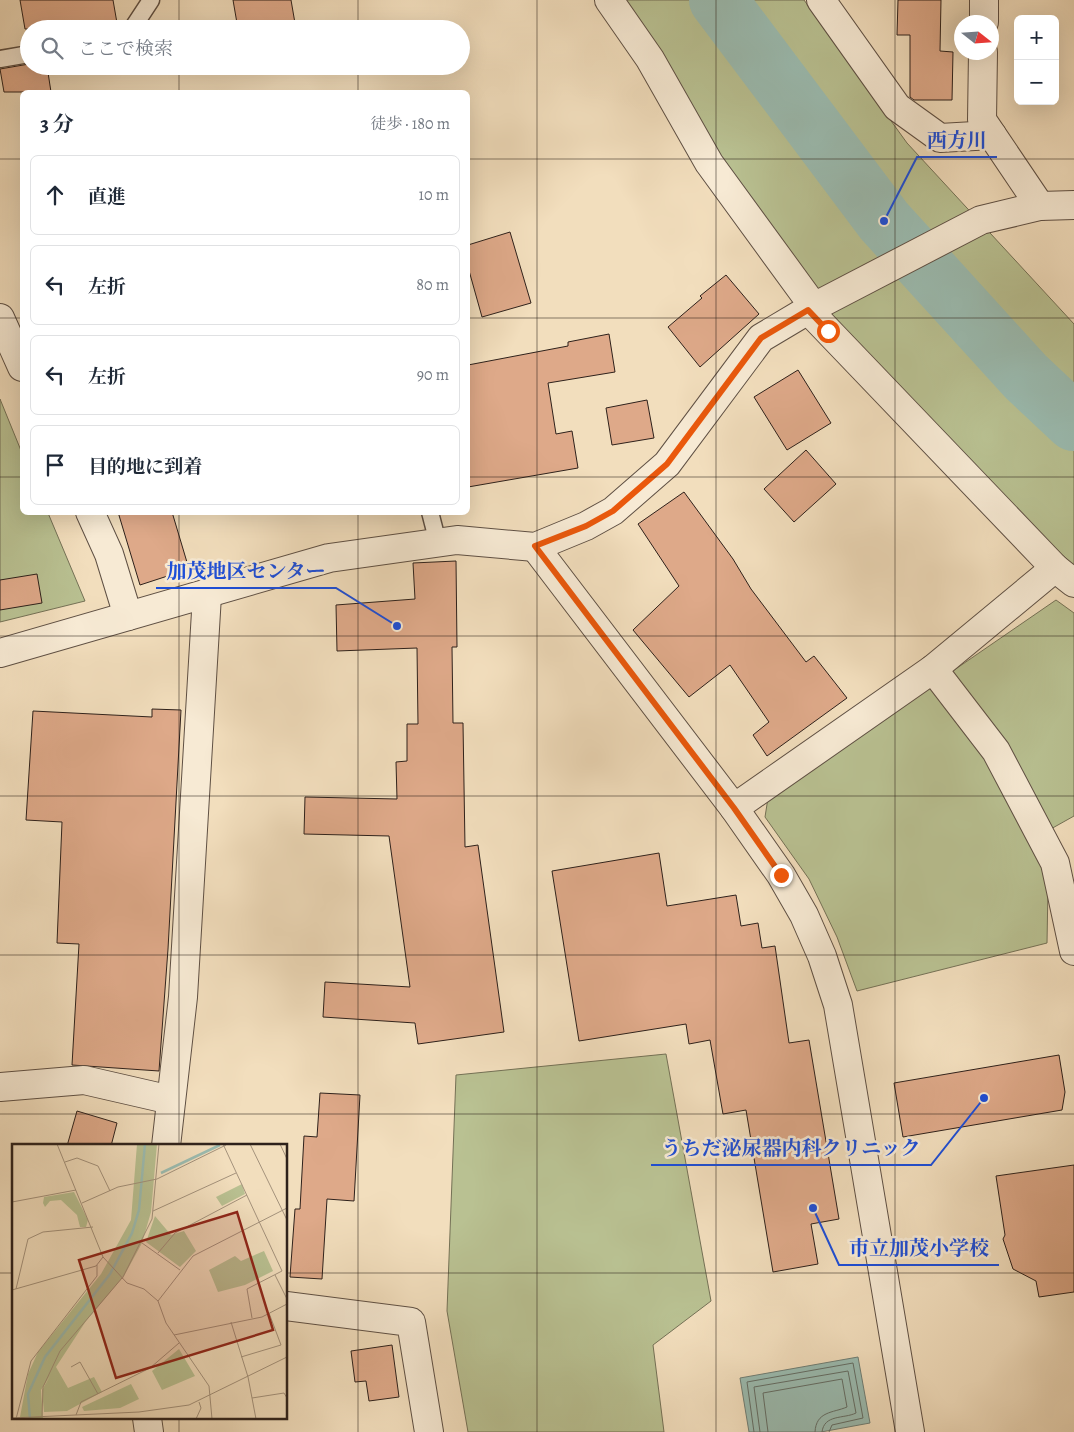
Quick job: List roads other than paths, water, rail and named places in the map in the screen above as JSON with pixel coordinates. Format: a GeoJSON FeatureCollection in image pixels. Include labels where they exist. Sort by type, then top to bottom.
{"type":"FeatureCollection","features":[{"type":"Feature","properties":{"kind":"street"},"geometry":{"type":"LineString","coordinates":[[609,0],[650,59],[709,163],[811,308],[1065,575],[734,808]]}},
{"type":"Feature","properties":{"kind":"street"},"geometry":{"type":"LineString","coordinates":[[821,0],[897,107],[940,138],[992,135]]}},
{"type":"Feature","properties":{"kind":"street"},"geometry":{"type":"LineString","coordinates":[[984,0],[984,15]]}},
{"type":"Feature","properties":{"kind":"street"},"geometry":{"type":"LineString","coordinates":[[983,60],[982,120],[1040,206]]}},
{"type":"Feature","properties":{"kind":"street"},"geometry":{"type":"LineString","coordinates":[[0,653],[329,558],[457,540],[535,546],[586,526],[613,511],[667,464],[761,338],[811,308],[981,220],[1040,206],[1074,205]]}},
{"type":"Feature","properties":{"kind":"street"},"geometry":{"type":"LineString","coordinates":[[0,318],[20,363]]}},
{"type":"Feature","properties":{"kind":"street"},"geometry":{"type":"LineString","coordinates":[[91,515],[109,554],[128,616]]}},
{"type":"Feature","properties":{"kind":"street"},"geometry":{"type":"LineString","coordinates":[[535,546],[734,808],[781,875],[804,915],[822,956],[838,1005],[910,1432]]}},
{"type":"Feature","properties":{"kind":"street"},"geometry":{"type":"LineString","coordinates":[[166,1144],[183,997],[206,595]]}},
{"type":"Feature","properties":{"kind":"street"},"geometry":{"type":"LineString","coordinates":[[933,669],[996,751],[1055,863],[1074,951]]}},
{"type":"Feature","properties":{"kind":"street"},"geometry":{"type":"LineString","coordinates":[[0,1086],[84,1080],[172,1100]]}},
{"type":"Feature","properties":{"kind":"street"},"geometry":{"type":"LineString","coordinates":[[288,1306],[411,1322],[429,1432]]}},
{"type":"Feature","properties":{"kind":"lane"},"geometry":{"type":"LineString","coordinates":[[138,20],[151,0]]}},
{"type":"Feature","properties":{"kind":"lane"},"geometry":{"type":"LineString","coordinates":[[0,59],[20,56]]}},
{"type":"Feature","properties":{"kind":"lane"},"geometry":{"type":"LineString","coordinates":[[431,515],[438,543]]}},
{"type":"Feature","properties":{"kind":"water"},"geometry":{"type":"Polygon","coordinates":[[[858,1357],[870,1423],[821,1432],[749,1432],[740,1378],[858,1357]]]}},
{"type":"Feature","properties":{"kind":"waterway"},"geometry":{"type":"LineString","coordinates":[[718,0],[884,221],[1026,377],[1074,422]]}},
{"type":"Feature","properties":{"kind":"place","name":"西方川"},"geometry":{"type":"Point","coordinates":[884,221]}},
{"type":"Feature","properties":{"kind":"place","name":"加茂地区センター"},"geometry":{"type":"Point","coordinates":[397,626]}},
{"type":"Feature","properties":{"kind":"place","name":"うちだ泌尿器内科クリニック"},"geometry":{"type":"Point","coordinates":[984,1098]}},
{"type":"Feature","properties":{"kind":"place","name":"市立加茂小学校"},"geometry":{"type":"Point","coordinates":[813,1208]}}]}
